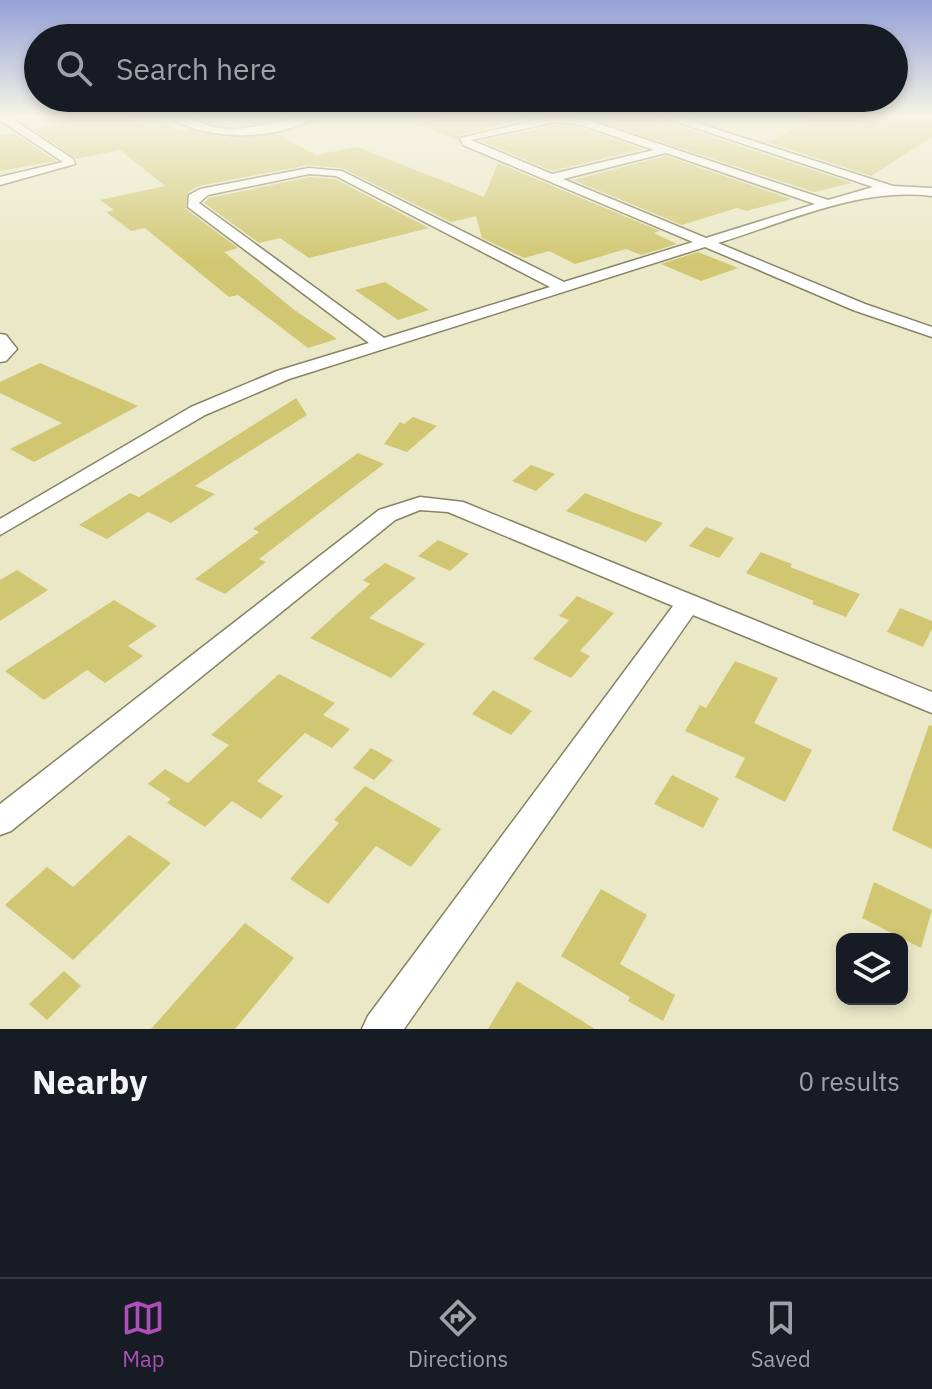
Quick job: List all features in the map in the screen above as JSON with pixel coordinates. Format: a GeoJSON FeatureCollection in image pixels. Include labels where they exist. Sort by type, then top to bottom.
{"type":"FeatureCollection","features":[{"type":"Feature","properties":{"kind":"street"},"geometry":{"type":"LineString","coordinates":[[0,181],[69,164]]}},
{"type":"Feature","properties":{"kind":"street"},"geometry":{"type":"LineString","coordinates":[[517,164],[859,307],[932,332]]}},
{"type":"Feature","properties":{"kind":"street"},"geometry":{"type":"LineString","coordinates":[[551,178],[608,164]]}},
{"type":"Feature","properties":{"kind":"street"},"geometry":{"type":"LineString","coordinates":[[708,164],[827,204]]}},
{"type":"Feature","properties":{"kind":"street"},"geometry":{"type":"LineString","coordinates":[[812,164],[889,189],[932,192]]}},
{"type":"Feature","properties":{"kind":"street"},"geometry":{"type":"LineString","coordinates":[[382,344],[192,204],[193,198],[204,192],[309,171],[338,173],[562,287]]}},
{"type":"Feature","properties":{"kind":"street"},"geometry":{"type":"LineString","coordinates":[[0,528],[211,405],[283,375],[705,241],[827,204],[889,189]]}},
{"type":"Feature","properties":{"kind":"street"},"geometry":{"type":"LineString","coordinates":[[0,339],[8,349],[0,357]]}},
{"type":"Feature","properties":{"kind":"street"},"geometry":{"type":"LineString","coordinates":[[0,822],[387,515],[402,507],[438,502],[932,703]]}},
{"type":"Feature","properties":{"kind":"street"},"geometry":{"type":"LineString","coordinates":[[381,1029],[688,604]]}},
{"type":"Feature","properties":{"kind":"building"},"geometry":{"type":"Polygon","coordinates":[[[0,164],[39,164],[0,171],[0,164]]]}},
{"type":"Feature","properties":{"kind":"building"},"geometry":{"type":"Polygon","coordinates":[[[138,164],[400,164],[484,197],[498,164],[500,164],[660,231],[654,233],[677,244],[641,255],[626,249],[575,264],[549,251],[524,258],[482,238],[476,216],[451,222],[342,168],[308,165],[199,186],[188,192],[186,209],[238,248],[224,252],[293,309],[337,339],[308,348],[238,295],[229,297],[145,228],[131,231],[106,212],[114,210],[100,200],[165,186],[138,164]]]}},
{"type":"Feature","properties":{"kind":"building"},"geometry":{"type":"Polygon","coordinates":[[[535,164],[581,164],[552,171],[535,164]]]}},
{"type":"Feature","properties":{"kind":"building"},"geometry":{"type":"Polygon","coordinates":[[[635,164],[689,164],[791,199],[747,211],[737,208],[682,225],[573,180],[635,164]]]}},
{"type":"Feature","properties":{"kind":"building"},"geometry":{"type":"Polygon","coordinates":[[[728,164],[794,164],[852,183],[814,192],[728,164]]]}},
{"type":"Feature","properties":{"kind":"building"},"geometry":{"type":"Polygon","coordinates":[[[834,164],[890,164],[871,176],[834,164]]]}},
{"type":"Feature","properties":{"kind":"building"},"geometry":{"type":"Polygon","coordinates":[[[309,177],[335,179],[429,228],[309,258],[280,238],[259,243],[204,203],[209,198],[309,177]]]}},
{"type":"Feature","properties":{"kind":"building"},"geometry":{"type":"Polygon","coordinates":[[[698,252],[738,268],[701,281],[661,264],[698,252]]]}},
{"type":"Feature","properties":{"kind":"building"},"geometry":{"type":"Polygon","coordinates":[[[385,282],[429,310],[398,320],[355,290],[385,282]]]}},
{"type":"Feature","properties":{"kind":"building"},"geometry":{"type":"Polygon","coordinates":[[[40,363],[138,406],[34,462],[10,449],[62,423],[0,393],[0,382],[40,363]]]}},
{"type":"Feature","properties":{"kind":"building"},"geometry":{"type":"Polygon","coordinates":[[[296,398],[307,415],[195,486],[215,494],[171,523],[148,512],[107,539],[79,525],[130,493],[139,497],[296,398]]]}},
{"type":"Feature","properties":{"kind":"building"},"geometry":{"type":"Polygon","coordinates":[[[413,417],[437,426],[407,452],[384,444],[400,422],[404,424],[413,417]]]}},
{"type":"Feature","properties":{"kind":"building"},"geometry":{"type":"Polygon","coordinates":[[[358,453],[384,464],[259,559],[266,562],[225,594],[195,579],[259,532],[253,529],[358,453]]]}},
{"type":"Feature","properties":{"kind":"building"},"geometry":{"type":"Polygon","coordinates":[[[531,465],[555,474],[536,491],[512,481],[531,465]]]}},
{"type":"Feature","properties":{"kind":"building"},"geometry":{"type":"Polygon","coordinates":[[[585,493],[663,523],[646,542],[566,511],[585,493]]]}},
{"type":"Feature","properties":{"kind":"building"},"geometry":{"type":"Polygon","coordinates":[[[706,527],[734,538],[719,558],[689,546],[706,527]]]}},
{"type":"Feature","properties":{"kind":"building"},"geometry":{"type":"Polygon","coordinates":[[[438,540],[469,554],[450,571],[418,556],[438,540]]]}},
{"type":"Feature","properties":{"kind":"building"},"geometry":{"type":"Polygon","coordinates":[[[761,552],[792,564],[790,567],[860,594],[846,617],[812,604],[814,601],[746,573],[761,552]]]}},
{"type":"Feature","properties":{"kind":"building"},"geometry":{"type":"Polygon","coordinates":[[[385,563],[416,578],[369,618],[425,644],[391,678],[310,638],[370,584],[363,580],[385,563]]]}},
{"type":"Feature","properties":{"kind":"building"},"geometry":{"type":"Polygon","coordinates":[[[17,570],[48,590],[0,621],[0,580],[17,570]]]}},
{"type":"Feature","properties":{"kind":"building"},"geometry":{"type":"Polygon","coordinates":[[[577,596],[614,613],[580,651],[590,656],[571,678],[533,659],[569,620],[559,616],[577,596]]]}},
{"type":"Feature","properties":{"kind":"building"},"geometry":{"type":"Polygon","coordinates":[[[114,600],[157,626],[128,646],[143,656],[105,683],[87,670],[44,700],[5,671],[114,600]]]}},
{"type":"Feature","properties":{"kind":"building"},"geometry":{"type":"Polygon","coordinates":[[[900,608],[932,621],[932,629],[923,647],[887,632],[900,608]]]}},
{"type":"Feature","properties":{"kind":"building"},"geometry":{"type":"Polygon","coordinates":[[[735,661],[778,678],[754,723],[812,750],[785,802],[735,777],[745,758],[685,731],[700,705],[706,708],[735,661]]]}},
{"type":"Feature","properties":{"kind":"building"},"geometry":{"type":"Polygon","coordinates":[[[279,674],[335,703],[323,715],[350,729],[332,748],[305,733],[257,781],[283,796],[261,819],[232,801],[205,827],[167,803],[171,799],[148,784],[165,769],[188,783],[229,745],[211,735],[279,674]]]}},
{"type":"Feature","properties":{"kind":"building"},"geometry":{"type":"Polygon","coordinates":[[[493,690],[532,711],[511,735],[472,714],[493,690]]]}},
{"type":"Feature","properties":{"kind":"building"},"geometry":{"type":"Polygon","coordinates":[[[929,725],[932,726],[932,849],[892,830],[929,725]]]}},
{"type":"Feature","properties":{"kind":"building"},"geometry":{"type":"Polygon","coordinates":[[[371,748],[393,760],[374,780],[353,768],[371,748]]]}},
{"type":"Feature","properties":{"kind":"building"},"geometry":{"type":"Polygon","coordinates":[[[672,775],[719,798],[703,828],[654,804],[672,775]]]}},
{"type":"Feature","properties":{"kind":"building"},"geometry":{"type":"Polygon","coordinates":[[[365,786],[441,829],[411,867],[376,846],[328,904],[290,879],[339,823],[334,820],[365,786]]]}},
{"type":"Feature","properties":{"kind":"building"},"geometry":{"type":"Polygon","coordinates":[[[129,835],[171,863],[73,960],[5,905],[47,867],[73,887],[129,835]]]}},
{"type":"Feature","properties":{"kind":"building"},"geometry":{"type":"Polygon","coordinates":[[[874,882],[932,910],[921,948],[908,941],[908,933],[892,933],[862,918],[874,882]]]}},
{"type":"Feature","properties":{"kind":"building"},"geometry":{"type":"Polygon","coordinates":[[[601,889],[647,915],[620,964],[675,995],[663,1021],[628,1001],[630,997],[561,956],[601,889]]]}},
{"type":"Feature","properties":{"kind":"building"},"geometry":{"type":"Polygon","coordinates":[[[245,923],[294,958],[235,1029],[151,1029],[245,923]]]}},
{"type":"Feature","properties":{"kind":"building"},"geometry":{"type":"Polygon","coordinates":[[[64,971],[81,986],[47,1020],[29,1004],[64,971]]]}},
{"type":"Feature","properties":{"kind":"building"},"geometry":{"type":"Polygon","coordinates":[[[517,981],[548,1000],[595,1029],[488,1029],[517,981]]]}}]}
